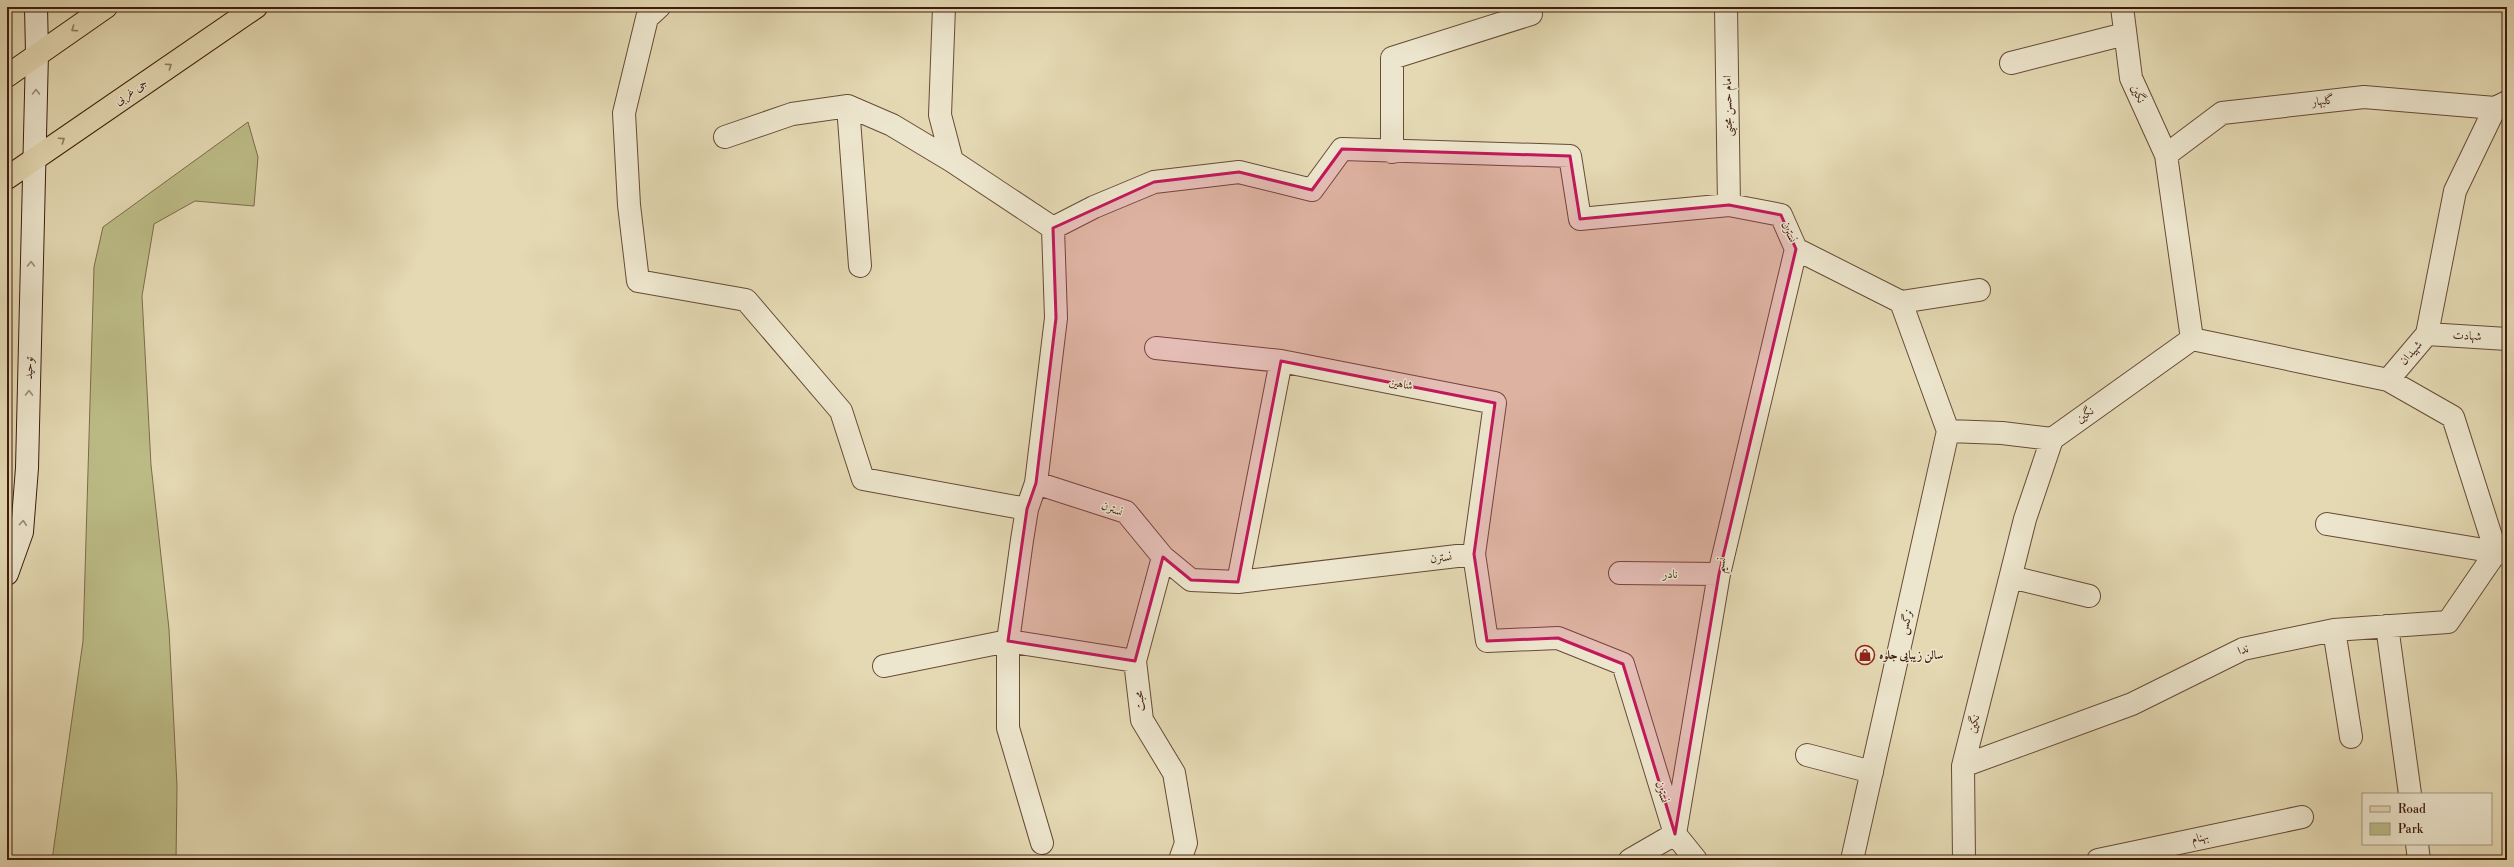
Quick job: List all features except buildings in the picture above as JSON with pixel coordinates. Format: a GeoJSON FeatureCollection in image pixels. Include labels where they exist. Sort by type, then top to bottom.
{"type":"FeatureCollection","features":[{"type":"Feature","properties":{"kind":"main road"},"geometry":{"type":"LineString","coordinates":[[7,76],[37,53],[106,7]]}},
{"type":"Feature","properties":{"kind":"main road","name":"جی غربی"},"geometry":{"type":"LineString","coordinates":[[7,178],[256,7]]}},
{"type":"Feature","properties":{"kind":"street","name":"توحید"},"geometry":{"type":"LineString","coordinates":[[7,574],[22,532],[26,476],[37,53],[36,7]]}},
{"type":"Feature","properties":{"kind":"street"},"geometry":{"type":"LineString","coordinates":[[659,7],[647,18],[624,113],[629,205],[638,281],[746,300],[841,411],[863,479],[1028,509]]}},
{"type":"Feature","properties":{"kind":"street"},"geometry":{"type":"LineString","coordinates":[[944,7],[940,115],[952,161]]}},
{"type":"Feature","properties":{"kind":"street","name":"امام حسن مجتبی"},"geometry":{"type":"LineString","coordinates":[[1726,7],[1729,205]]}},
{"type":"Feature","properties":{"kind":"street","name":"نگین"},"geometry":{"type":"LineString","coordinates":[[1964,860],[1963,766],[2025,519],[2052,439],[2192,339],[2166,155],[2131,78],[2122,7]]}},
{"type":"Feature","properties":{"kind":"street"},"geometry":{"type":"LineString","coordinates":[[1392,152],[1392,58],[1531,14]]}},
{"type":"Feature","properties":{"kind":"street"},"geometry":{"type":"LineString","coordinates":[[2011,63],[2125,34]]}},
{"type":"Feature","properties":{"kind":"street","name":"گلبهار"},"geometry":{"type":"LineString","coordinates":[[2166,155],[2222,113],[2364,97],[2501,105]]}},
{"type":"Feature","properties":{"kind":"street","name":"شهیدان"},"geometry":{"type":"LineString","coordinates":[[2388,380],[2427,334],[2455,192],[2501,105]]}},
{"type":"Feature","properties":{"kind":"street"},"geometry":{"type":"LineString","coordinates":[[848,106],[860,266]]}},
{"type":"Feature","properties":{"kind":"street"},"geometry":{"type":"LineString","coordinates":[[725,137],[792,114],[848,106],[892,125],[952,161],[1053,228]]}},
{"type":"Feature","properties":{"kind":"street"},"geometry":{"type":"LineString","coordinates":[[1053,228],[1094,207],[1154,182],[1239,172],[1312,190],[1342,149],[1392,152],[1570,156],[1580,219],[1729,205]]}},
{"type":"Feature","properties":{"kind":"street","name":"نسترن"},"geometry":{"type":"LineString","coordinates":[[1729,205],[1781,215],[1796,250]]}},
{"type":"Feature","properties":{"kind":"street"},"geometry":{"type":"LineString","coordinates":[[1042,842],[1008,728],[1008,641],[1028,509],[1036,483],[1056,318],[1053,228]]}},
{"type":"Feature","properties":{"kind":"street"},"geometry":{"type":"LineString","coordinates":[[1796,250],[1901,302],[1979,290]]}},
{"type":"Feature","properties":{"kind":"street","name":"نسیم"},"geometry":{"type":"LineString","coordinates":[[1675,834],[1719,574],[1796,250]]}},
{"type":"Feature","properties":{"kind":"street"},"geometry":{"type":"LineString","coordinates":[[1901,302],[1948,431],[2002,433],[2052,439]]}},
{"type":"Feature","properties":{"kind":"street","name":"شهادت"},"geometry":{"type":"LineString","coordinates":[[2427,334],[2507,339]]}},
{"type":"Feature","properties":{"kind":"street"},"geometry":{"type":"LineString","coordinates":[[2192,339],[2388,380],[2453,417],[2501,553],[2327,524]]}},
{"type":"Feature","properties":{"kind":"street","name":"شاهین"},"geometry":{"type":"LineString","coordinates":[[1156,348],[1281,361],[1495,403],[1474,554]]}},
{"type":"Feature","properties":{"kind":"street"},"geometry":{"type":"LineString","coordinates":[[1238,582],[1281,361]]}},
{"type":"Feature","properties":{"kind":"street","name":"نرگس"},"geometry":{"type":"LineString","coordinates":[[1852,860],[1948,431]]}},
{"type":"Feature","properties":{"kind":"street","name":"نسترن"},"geometry":{"type":"LineString","coordinates":[[1036,483],[1126,512],[1162,557],[1191,580],[1238,582],[1474,554],[1487,640],[1558,638],[1623,664],[1675,834]]}},
{"type":"Feature","properties":{"kind":"street","name":"ندا"},"geometry":{"type":"LineString","coordinates":[[1963,766],[2132,704],[2243,649],[2334,630],[2448,622],[2501,553]]}},
{"type":"Feature","properties":{"kind":"street","name":"محبت"},"geometry":{"type":"LineString","coordinates":[[1162,557],[1135,661],[1142,720],[1174,773],[1186,843],[1180,860]]}},
{"type":"Feature","properties":{"kind":"street","name":"نادر"},"geometry":{"type":"LineString","coordinates":[[1620,574],[1719,574]]}},
{"type":"Feature","properties":{"kind":"street"},"geometry":{"type":"LineString","coordinates":[[2011,576],[2088,596]]}},
{"type":"Feature","properties":{"kind":"street"},"geometry":{"type":"LineString","coordinates":[[2387,626],[2410,793]]}},
{"type":"Feature","properties":{"kind":"street"},"geometry":{"type":"LineString","coordinates":[[2334,630],[2351,737]]}},
{"type":"Feature","properties":{"kind":"street"},"geometry":{"type":"LineString","coordinates":[[884,666],[1008,641],[1135,661]]}},
{"type":"Feature","properties":{"kind":"street"},"geometry":{"type":"LineString","coordinates":[[1807,755],[1872,772]]}},
{"type":"Feature","properties":{"kind":"street","name":"بهنام"},"geometry":{"type":"LineString","coordinates":[[2098,860],[2302,816]]}},
{"type":"Feature","properties":{"kind":"street"},"geometry":{"type":"LineString","coordinates":[[1630,860],[1675,834],[1696,860]]}},
{"type":"Feature","properties":{"kind":"street"},"geometry":{"type":"LineString","coordinates":[[2417,845],[2419,860]]}},
{"type":"Feature","properties":{"kind":"highlighted area"},"geometry":{"type":"Polygon","coordinates":[[[1342,149],[1570,156],[1580,219],[1729,205],[1781,215],[1796,249],[1719,574],[1675,834],[1623,664],[1558,638],[1487,641],[1474,554],[1495,403],[1281,361],[1238,582],[1191,580],[1163,557],[1135,661],[1008,641],[1027,509],[1036,483],[1056,318],[1053,228],[1154,182],[1239,172],[1312,190],[1342,149]]]}},
{"type":"Feature","properties":{"kind":"green space"},"geometry":{"type":"Polygon","coordinates":[[[248,122],[258,157],[254,206],[195,201],[154,224],[142,296],[151,465],[169,629],[177,786],[176,860],[52,860],[83,641],[94,267],[103,227],[248,122]]]}},
{"type":"Feature","properties":{"kind":"place","name":"سالن زیبایی جلوه"},"geometry":{"type":"Point","coordinates":[1865,655]}}]}
